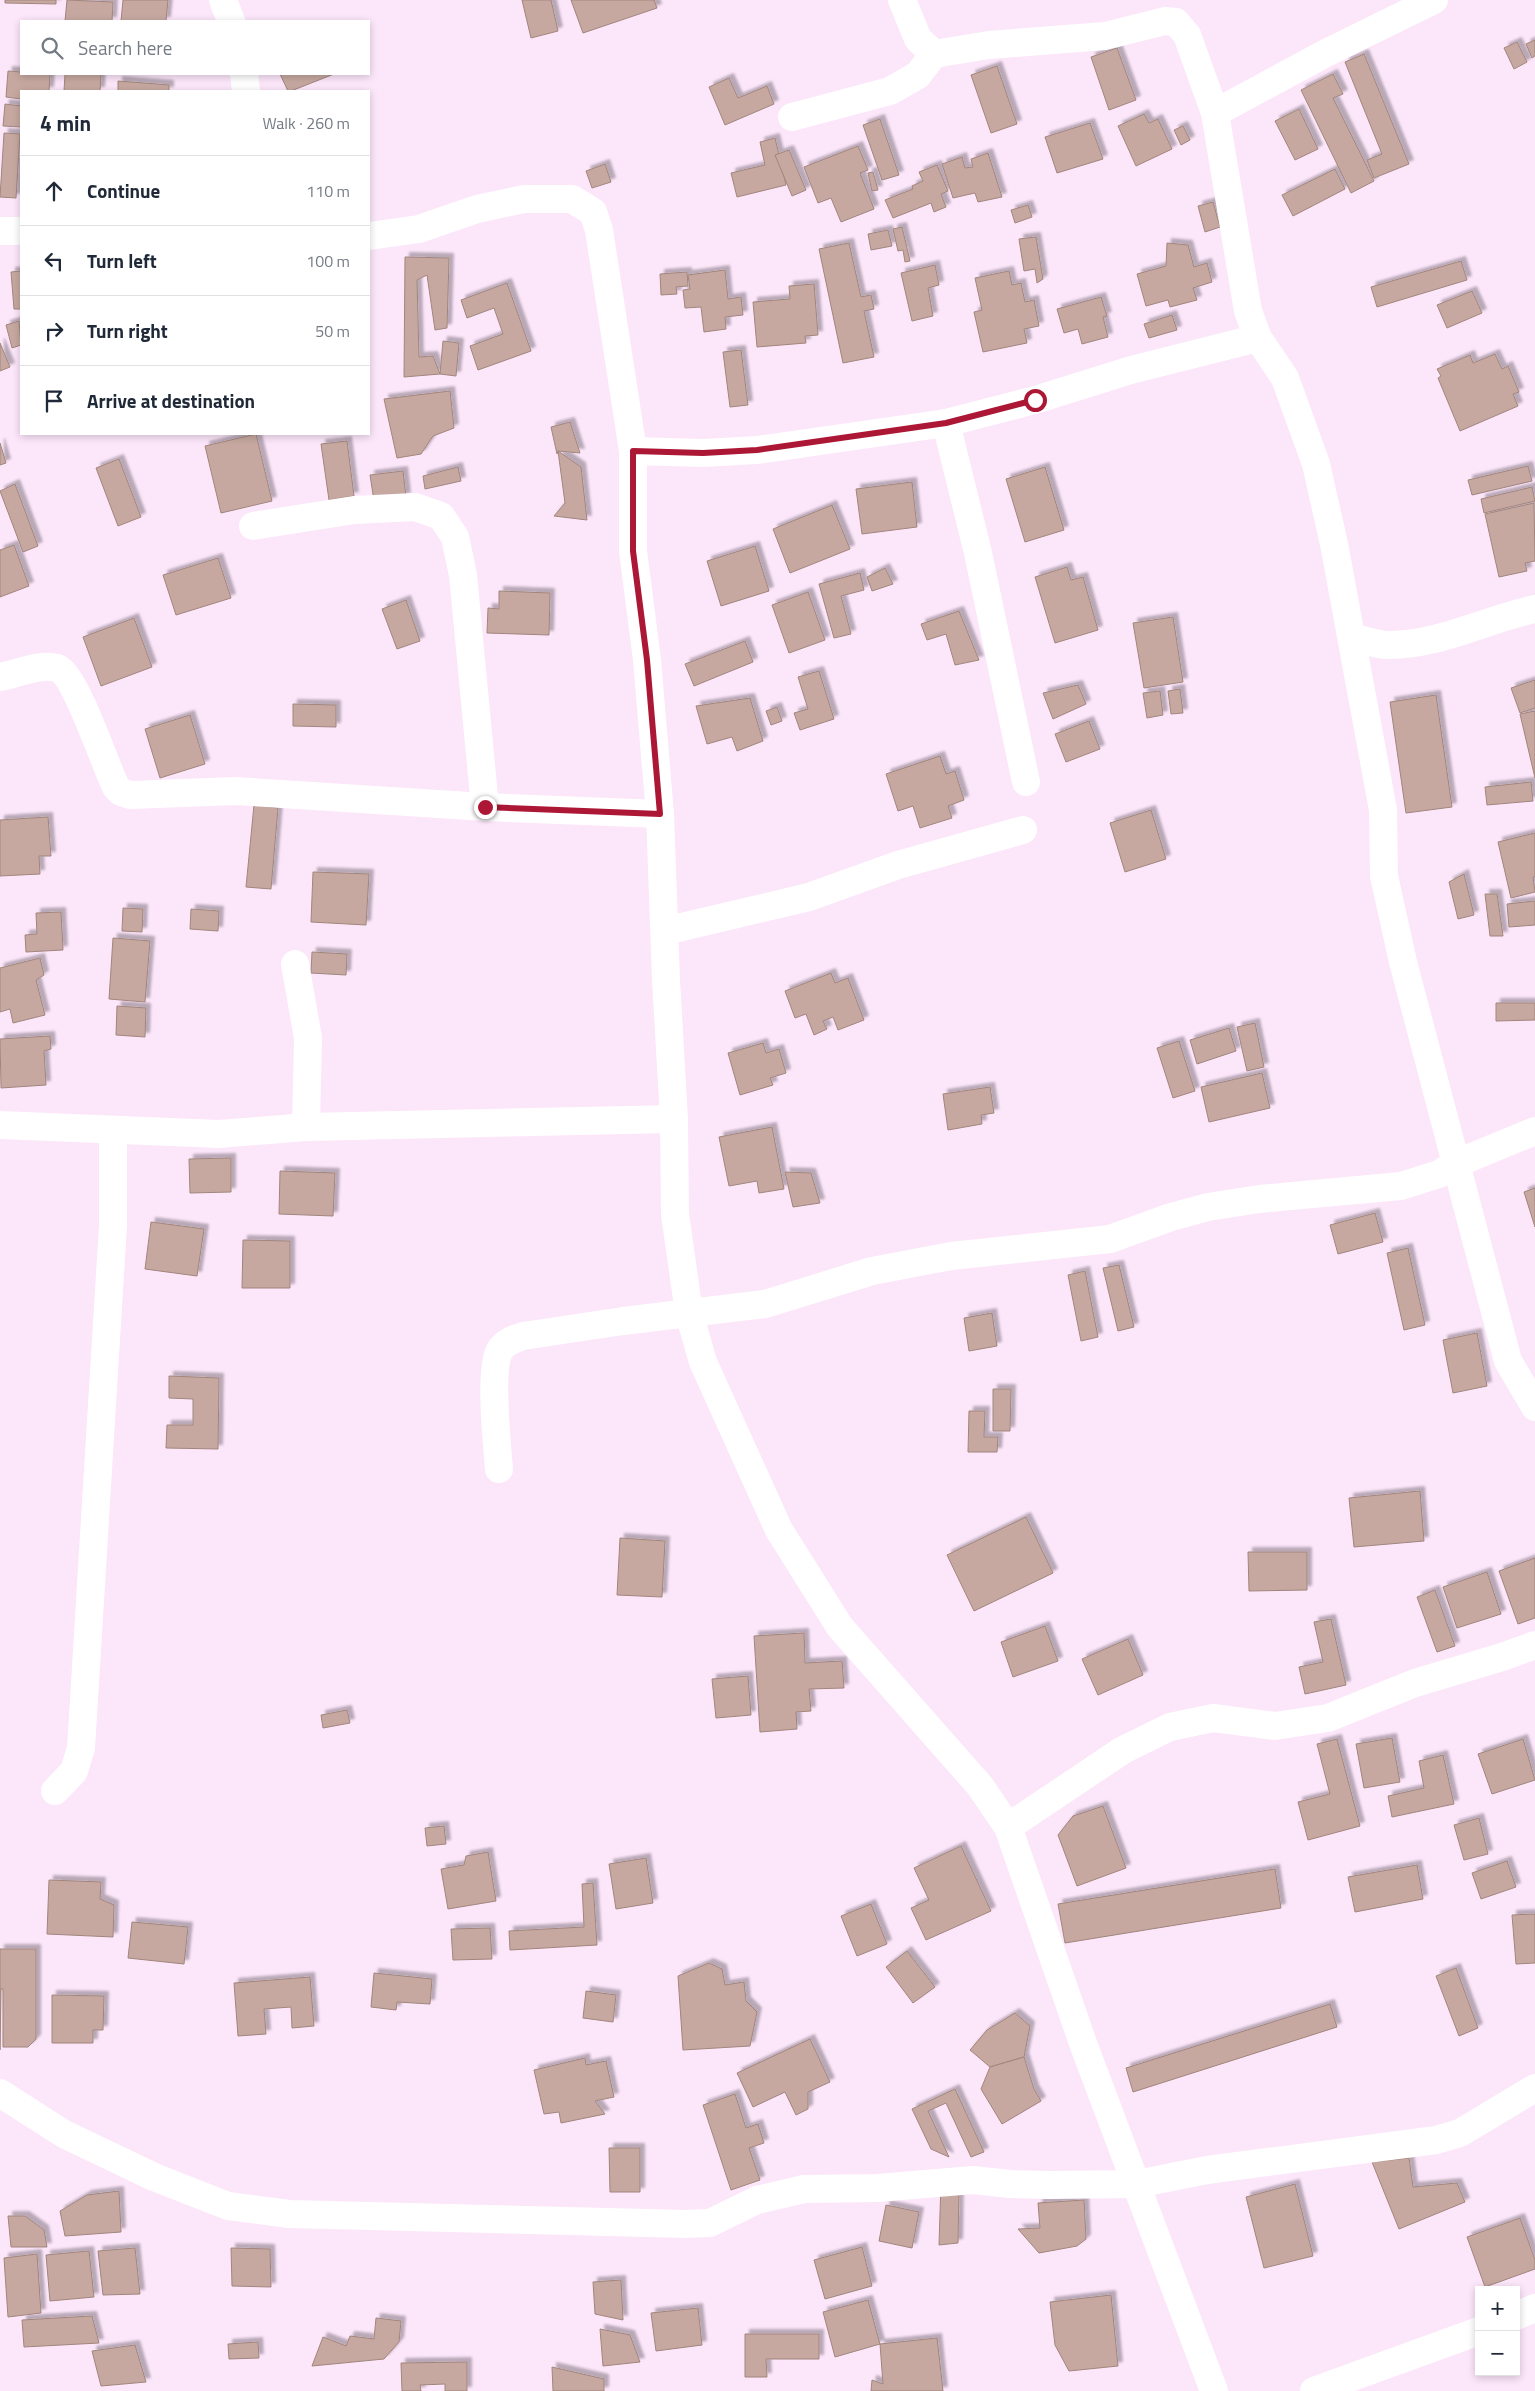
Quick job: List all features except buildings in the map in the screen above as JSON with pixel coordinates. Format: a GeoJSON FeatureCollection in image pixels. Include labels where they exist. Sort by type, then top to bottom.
{"type":"FeatureCollection","features":[{"type":"Feature","properties":{"kind":"street"},"geometry":{"type":"LineString","coordinates":[[223,0],[231,20]]}},
{"type":"Feature","properties":{"kind":"street"},"geometry":{"type":"LineString","coordinates":[[902,0],[918,39],[934,54]]}},
{"type":"Feature","properties":{"kind":"street"},"geometry":{"type":"LineString","coordinates":[[1215,113],[1326,53],[1434,0]]}},
{"type":"Feature","properties":{"kind":"street"},"geometry":{"type":"LineString","coordinates":[[792,117],[890,91],[918,75],[934,54],[989,45],[1105,36],[1165,21],[1176,22],[1190,42],[1215,113],[1248,311],[1258,338],[1285,378],[1316,464],[1334,544],[1383,810],[1384,876],[1403,962],[1508,1361],[1535,1406]]}},
{"type":"Feature","properties":{"kind":"street"},"geometry":{"type":"LineString","coordinates":[[244,75],[246,90]]}},
{"type":"Feature","properties":{"kind":"street"},"geometry":{"type":"LineString","coordinates":[[370,236],[383,236],[419,229],[477,209],[524,199],[572,199],[593,212],[599,230],[633,451],[633,551],[647,660],[660,814],[674,1119],[676,1214],[689,1313],[702,1362],[779,1530],[840,1627],[980,1786],[1008,1827],[1084,2046],[1214,2391]]}},
{"type":"Feature","properties":{"kind":"street"},"geometry":{"type":"LineString","coordinates":[[0,231],[20,231]]}},
{"type":"Feature","properties":{"kind":"street"},"geometry":{"type":"LineString","coordinates":[[633,451],[703,453],[757,450],[946,423],[1035,400],[1131,370],[1258,338]]}},
{"type":"Feature","properties":{"kind":"street"},"geometry":{"type":"LineString","coordinates":[[946,423],[978,553],[1026,782]]}},
{"type":"Feature","properties":{"kind":"street"},"geometry":{"type":"LineString","coordinates":[[253,526],[363,510],[415,507],[441,516],[455,537],[463,575],[485,807]]}},
{"type":"Feature","properties":{"kind":"street"},"geometry":{"type":"LineString","coordinates":[[1352,637],[1388,645],[1424,642],[1484,624],[1506,615],[1535,609]]}},
{"type":"Feature","properties":{"kind":"street"},"geometry":{"type":"LineString","coordinates":[[0,677],[46,667],[62,670],[80,700],[116,787],[121,792],[130,795],[236,791],[485,807],[660,814]]}},
{"type":"Feature","properties":{"kind":"street"},"geometry":{"type":"LineString","coordinates":[[665,931],[809,897],[898,865],[1023,830]]}},
{"type":"Feature","properties":{"kind":"street"},"geometry":{"type":"LineString","coordinates":[[295,964],[308,1038],[306,1127]]}},
{"type":"Feature","properties":{"kind":"street"},"geometry":{"type":"LineString","coordinates":[[0,1125],[219,1134],[306,1127],[674,1119]]}},
{"type":"Feature","properties":{"kind":"street"},"geometry":{"type":"LineString","coordinates":[[55,1791],[74,1771],[81,1748],[113,1225],[113,1131]]}},
{"type":"Feature","properties":{"kind":"street"},"geometry":{"type":"LineString","coordinates":[[499,1469],[494,1415],[496,1358],[501,1348],[522,1336],[765,1304],[872,1271],[942,1258],[1110,1239],[1171,1217],[1208,1207],[1259,1199],[1401,1186],[1439,1174],[1455,1164],[1535,1131]]}},
{"type":"Feature","properties":{"kind":"street"},"geometry":{"type":"LineString","coordinates":[[1008,1827],[1123,1750],[1170,1727],[1213,1718],[1276,1726],[1328,1718],[1415,1684],[1502,1658],[1535,1645]]}},
{"type":"Feature","properties":{"kind":"street"},"geometry":{"type":"LineString","coordinates":[[0,2093],[64,2134],[154,2176],[228,2206],[289,2214],[606,2223],[710,2223],[757,2200],[804,2188],[878,2188],[973,2180],[1010,2184],[1049,2185],[1137,2184],[1207,2170],[1436,2140],[1460,2133],[1535,2088]]}},
{"type":"Feature","properties":{"kind":"street"},"geometry":{"type":"LineString","coordinates":[[1520,2314],[1535,2308]]}},
{"type":"Feature","properties":{"kind":"street"},"geometry":{"type":"LineString","coordinates":[[1314,2391],[1475,2332]]}},
{"type":"Feature","properties":{"kind":"route"},"geometry":{"type":"LineString","coordinates":[[485,807],[660,814],[647,660],[633,551],[633,451],[703,453],[757,450],[946,423],[1035,400]]}}]}
